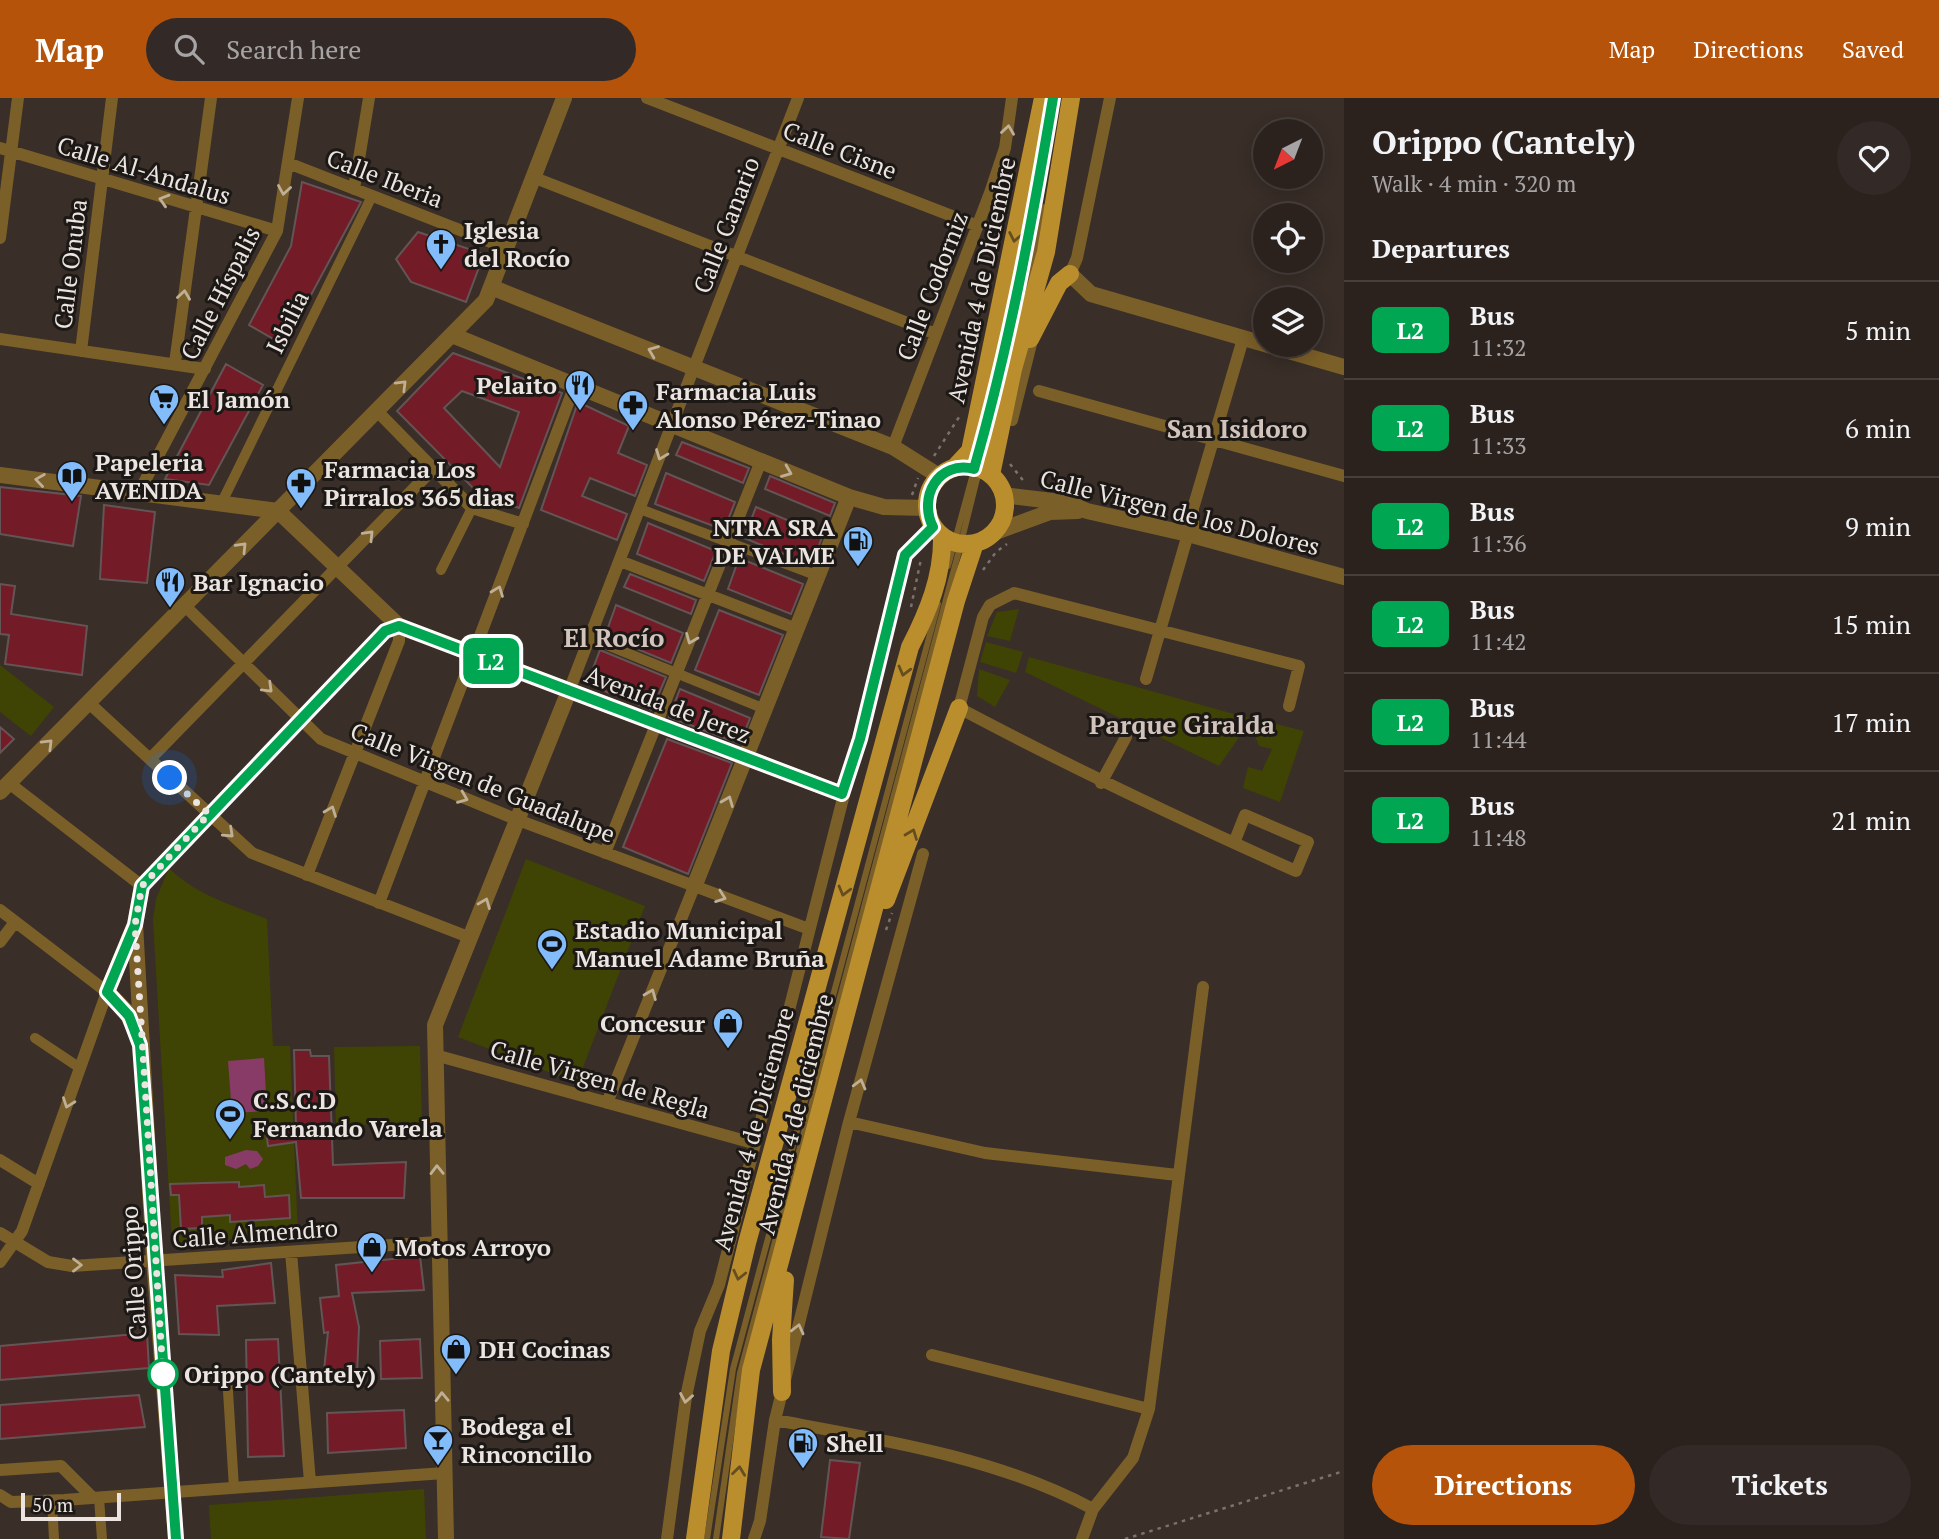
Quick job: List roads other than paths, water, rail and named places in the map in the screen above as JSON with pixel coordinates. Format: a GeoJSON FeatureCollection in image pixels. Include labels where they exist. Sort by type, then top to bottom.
{"type":"FeatureCollection","features":[{"type":"Feature","properties":{"kind":"main road","name":"Avenida 4 de Diciembre"},"geometry":{"type":"LineString","coordinates":[[955,467],[970,451],[1043,98]]}},
{"type":"Feature","properties":{"kind":"main road","name":"Avenida 4 de Diciembre"},"geometry":{"type":"LineString","coordinates":[[981,471],[1014,380],[1046,252],[1071,98]]}},
{"type":"Feature","properties":{"kind":"main road"},"geometry":{"type":"LineString","coordinates":[[1014,380],[1034,330],[1059,283],[1070,274]]}},
{"type":"Feature","properties":{"kind":"main road"},"geometry":{"type":"LineString","coordinates":[[955,467],[981,471],[1003,495],[1003,515],[993,533],[953,538],[926,508],[927,496],[939,476],[955,467]]}},
{"type":"Feature","properties":{"kind":"main road","name":"Avenida 4 de Diciembre"},"geometry":{"type":"LineString","coordinates":[[695,1539],[721,1351],[747,1242],[910,647],[932,597],[942,558],[953,538]]}},
{"type":"Feature","properties":{"kind":"main road","name":"Avenida 4 de diciembre"},"geometry":{"type":"LineString","coordinates":[[731,1539],[751,1370],[788,1241],[852,989],[953,538]]}},
{"type":"Feature","properties":{"kind":"main road"},"geometry":{"type":"LineString","coordinates":[[852,989],[959,708]]}},
{"type":"Feature","properties":{"kind":"main road"},"geometry":{"type":"LineString","coordinates":[[782,1392],[781,1340],[788,1241]]}},
{"type":"Feature","properties":{"kind":"street"},"geometry":{"type":"LineString","coordinates":[[0,238],[6,150],[18,98]]}},
{"type":"Feature","properties":{"kind":"street","name":"Calle Onuba"},"geometry":{"type":"LineString","coordinates":[[81,351],[112,98]]}},
{"type":"Feature","properties":{"kind":"street"},"geometry":{"type":"LineString","coordinates":[[175,363],[212,98]]}},
{"type":"Feature","properties":{"kind":"street","name":"Calle Híspalis"},"geometry":{"type":"LineString","coordinates":[[138,494],[277,231],[298,98]]}},
{"type":"Feature","properties":{"kind":"street"},"geometry":{"type":"LineString","coordinates":[[354,188],[369,98]]}},
{"type":"Feature","properties":{"kind":"street"},"geometry":{"type":"LineString","coordinates":[[142,886],[4,788],[485,300],[535,178],[564,98]]}},
{"type":"Feature","properties":{"kind":"street","name":"Calle Cisne"},"geometry":{"type":"LineString","coordinates":[[647,98],[978,226]]}},
{"type":"Feature","properties":{"kind":"street","name":"Calle Canario"},"geometry":{"type":"LineString","coordinates":[[569,691],[798,98]]}},
{"type":"Feature","properties":{"kind":"street","name":"Calle Codorniz"},"geometry":{"type":"LineString","coordinates":[[893,447],[1005,148],[1012,98]]}},
{"type":"Feature","properties":{"kind":"street"},"geometry":{"type":"LineString","coordinates":[[1110,98],[1077,258],[1070,274],[1091,294],[1344,367]]}},
{"type":"Feature","properties":{"kind":"street","name":"Calle Al-Andalus"},"geometry":{"type":"LineString","coordinates":[[6,150],[102,181],[277,231]]}},
{"type":"Feature","properties":{"kind":"street","name":"Calle Iberia"},"geometry":{"type":"LineString","coordinates":[[288,163],[506,248]]}},
{"type":"Feature","properties":{"kind":"street"},"geometry":{"type":"LineString","coordinates":[[535,178],[936,334]]}},
{"type":"Feature","properties":{"kind":"street","name":"Isbilia"},"geometry":{"type":"LineString","coordinates":[[221,504],[372,196]]}},
{"type":"Feature","properties":{"kind":"street"},"geometry":{"type":"LineString","coordinates":[[491,287],[893,447],[939,476]]}},
{"type":"Feature","properties":{"kind":"street"},"geometry":{"type":"LineString","coordinates":[[452,335],[849,497],[884,508],[926,508]]}},
{"type":"Feature","properties":{"kind":"street"},"geometry":{"type":"LineString","coordinates":[[0,339],[205,369]]}},
{"type":"Feature","properties":{"kind":"street"},"geometry":{"type":"LineString","coordinates":[[1146,680],[1191,535],[1194,505],[1242,339]]}},
{"type":"Feature","properties":{"kind":"street"},"geometry":{"type":"LineString","coordinates":[[1012,420],[1014,380],[1039,391],[1344,476]]}},
{"type":"Feature","properties":{"kind":"street"},"geometry":{"type":"LineString","coordinates":[[379,902],[575,385]]}},
{"type":"Feature","properties":{"kind":"street"},"geometry":{"type":"LineString","coordinates":[[377,411],[472,508],[523,524]]}},
{"type":"Feature","properties":{"kind":"street"},"geometry":{"type":"LineString","coordinates":[[606,853],[761,461]]}},
{"type":"Feature","properties":{"kind":"street"},"geometry":{"type":"LineString","coordinates":[[150,760],[433,469]]}},
{"type":"Feature","properties":{"kind":"street"},"geometry":{"type":"LineString","coordinates":[[0,475],[278,511]]}},
{"type":"Feature","properties":{"kind":"street","name":"Calle Virgen de los Dolores"},"geometry":{"type":"LineString","coordinates":[[1003,495],[1053,500],[1344,577]]}},
{"type":"Feature","properties":{"kind":"street"},"geometry":{"type":"LineString","coordinates":[[607,1102],[849,497]]}},
{"type":"Feature","properties":{"kind":"street"},"geometry":{"type":"LineString","coordinates":[[441,570],[472,508]]}},
{"type":"Feature","properties":{"kind":"street"},"geometry":{"type":"LineString","coordinates":[[640,509],[818,576]]}},
{"type":"Feature","properties":{"kind":"street","name":"Avenida de Jerez"},"geometry":{"type":"LineString","coordinates":[[278,511],[399,626],[842,794]]}},
{"type":"Feature","properties":{"kind":"street"},"geometry":{"type":"LineString","coordinates":[[993,533],[1050,512],[1087,511]]}},
{"type":"Feature","properties":{"kind":"street"},"geometry":{"type":"LineString","coordinates":[[667,1539],[686,1397],[700,1331],[719,1285],[753,1143],[842,794],[860,739],[905,555],[953,538]]}},
{"type":"Feature","properties":{"kind":"street"},"geometry":{"type":"LineString","coordinates":[[620,561],[797,629]]}},
{"type":"Feature","properties":{"kind":"street"},"geometry":{"type":"LineString","coordinates":[[1234,843],[1245,815],[1308,842],[1296,871],[1101,783],[959,708],[983,617],[990,605],[1014,593],[1299,666],[1289,706]]}},
{"type":"Feature","properties":{"kind":"street","name":"Calle Virgen de Guadalupe"},"geometry":{"type":"LineString","coordinates":[[185,606],[321,740],[518,820],[809,929]]}},
{"type":"Feature","properties":{"kind":"street"},"geometry":{"type":"LineString","coordinates":[[0,1262],[22,1231],[107,992],[135,925],[142,886],[385,631],[399,626],[399,641],[307,875]]}},
{"type":"Feature","properties":{"kind":"street"},"geometry":{"type":"LineString","coordinates":[[590,638],[765,709]]}},
{"type":"Feature","properties":{"kind":"street"},"geometry":{"type":"LineString","coordinates":[[446,1539],[435,1025],[569,691]]}},
{"type":"Feature","properties":{"kind":"street"},"geometry":{"type":"LineString","coordinates":[[89,703],[252,853],[471,938]]}},
{"type":"Feature","properties":{"kind":"street"},"geometry":{"type":"LineString","coordinates":[[1101,783],[1126,737]]}},
{"type":"Feature","properties":{"kind":"street"},"geometry":{"type":"LineString","coordinates":[[754,1539],[760,1521],[775,1420],[849,1122],[923,854]]}},
{"type":"Feature","properties":{"kind":"street"},"geometry":{"type":"LineString","coordinates":[[0,910],[121,1005],[131,1020],[140,1045]]}},
{"type":"Feature","properties":{"kind":"street"},"geometry":{"type":"LineString","coordinates":[[0,942],[15,922]]}},
{"type":"Feature","properties":{"kind":"street","name":"Calle Orippo"},"geometry":{"type":"LineString","coordinates":[[135,925],[140,1045],[176,1539]]}},
{"type":"Feature","properties":{"kind":"street"},"geometry":{"type":"LineString","coordinates":[[1082,1539],[1093,1510],[1133,1458],[1149,1409],[1203,987]]}},
{"type":"Feature","properties":{"kind":"street"},"geometry":{"type":"LineString","coordinates":[[121,1005],[133,1004],[139,997]]}},
{"type":"Feature","properties":{"kind":"street"},"geometry":{"type":"LineString","coordinates":[[35,1038],[80,1068]]}},
{"type":"Feature","properties":{"kind":"street","name":"Calle Virgen de Regla"},"geometry":{"type":"LineString","coordinates":[[435,1055],[753,1143]]}},
{"type":"Feature","properties":{"kind":"street"},"geometry":{"type":"LineString","coordinates":[[849,1122],[985,1153],[1177,1175]]}},
{"type":"Feature","properties":{"kind":"street"},"geometry":{"type":"LineString","coordinates":[[0,1160],[39,1184]]}},
{"type":"Feature","properties":{"kind":"street","name":"Calle Almendro"},"geometry":{"type":"LineString","coordinates":[[0,1233],[48,1262],[72,1266],[438,1242]]}},
{"type":"Feature","properties":{"kind":"street"},"geometry":{"type":"LineString","coordinates":[[291,1252],[310,1482]]}},
{"type":"Feature","properties":{"kind":"street"},"geometry":{"type":"LineString","coordinates":[[932,1355],[1149,1409]]}},
{"type":"Feature","properties":{"kind":"street"},"geometry":{"type":"LineString","coordinates":[[227,1375],[234,1488]]}},
{"type":"Feature","properties":{"kind":"street"},"geometry":{"type":"LineString","coordinates":[[775,1420],[911,1445],[1051,1486],[1093,1510]]}},
{"type":"Feature","properties":{"kind":"street"},"geometry":{"type":"LineString","coordinates":[[0,1470],[61,1466],[96,1498],[102,1539]]}},
{"type":"Feature","properties":{"kind":"street"},"geometry":{"type":"LineString","coordinates":[[0,1495],[11,1502],[58,1500],[444,1473]]}},
{"type":"Feature","properties":{"kind":"street"},"geometry":{"type":"LineString","coordinates":[[54,1539],[58,1500],[69,1490],[67,1474]]}},
{"type":"Feature","properties":{"kind":"lane"},"geometry":{"type":"LineString","coordinates":[[981,471],[1029,244],[1054,98]]}},
{"type":"Feature","properties":{"kind":"lane"},"geometry":{"type":"LineString","coordinates":[[707,1539],[733,1369],[953,538],[981,471],[1036,246],[1064,98]]}},
{"type":"Feature","properties":{"kind":"lane"},"geometry":{"type":"LineString","coordinates":[[716,1539],[740,1373],[953,538]]}},
{"type":"Feature","properties":{"kind":"place","name":"Iglesia del Rocío"},"geometry":{"type":"Point","coordinates":[441,271]}},
{"type":"Feature","properties":{"kind":"place","name":"Pelaito"},"geometry":{"type":"Point","coordinates":[580,412]}},
{"type":"Feature","properties":{"kind":"place","name":"El Jamón"},"geometry":{"type":"Point","coordinates":[164,426]}},
{"type":"Feature","properties":{"kind":"place","name":"Farmacia Luis Alonso Pérez-Tinao"},"geometry":{"type":"Point","coordinates":[633,432]}},
{"type":"Feature","properties":{"kind":"place","name":"Papeleria AVENIDA"},"geometry":{"type":"Point","coordinates":[72,503]}},
{"type":"Feature","properties":{"kind":"place","name":"Farmacia Los Pirralos 365 dias"},"geometry":{"type":"Point","coordinates":[301,510]}},
{"type":"Feature","properties":{"kind":"place","name":"NTRA SRA DE VALME"},"geometry":{"type":"Point","coordinates":[858,568]}},
{"type":"Feature","properties":{"kind":"place","name":"Bar Ignacio"},"geometry":{"type":"Point","coordinates":[170,609]}},
{"type":"Feature","properties":{"kind":"place","name":"Estadio Municipal Manuel Adame Bruña"},"geometry":{"type":"Point","coordinates":[552,971]}},
{"type":"Feature","properties":{"kind":"place","name":"Concesur"},"geometry":{"type":"Point","coordinates":[728,1050]}},
{"type":"Feature","properties":{"kind":"place","name":"C.S.C.D Fernando Varela"},"geometry":{"type":"Point","coordinates":[230,1141]}},
{"type":"Feature","properties":{"kind":"place","name":"Motos Arroyo"},"geometry":{"type":"Point","coordinates":[372,1274]}},
{"type":"Feature","properties":{"kind":"place","name":"Orippo (Cantely)"},"geometry":{"type":"Point","coordinates":[163,1374]}},
{"type":"Feature","properties":{"kind":"place","name":"DH Cocinas"},"geometry":{"type":"Point","coordinates":[456,1376]}},
{"type":"Feature","properties":{"kind":"place","name":"Bodega el Rinconcillo"},"geometry":{"type":"Point","coordinates":[438,1467]}},
{"type":"Feature","properties":{"kind":"place","name":"Shell"},"geometry":{"type":"Point","coordinates":[803,1470]}},
{"type":"Feature","properties":{"kind":"district","name":"San Isidoro"},"geometry":{"type":"Point","coordinates":[1237,428]}},
{"type":"Feature","properties":{"kind":"district","name":"El Rocío"},"geometry":{"type":"Point","coordinates":[614,637]}},
{"type":"Feature","properties":{"kind":"district","name":"Parque Giralda"},"geometry":{"type":"Point","coordinates":[1182,724]}}]}
